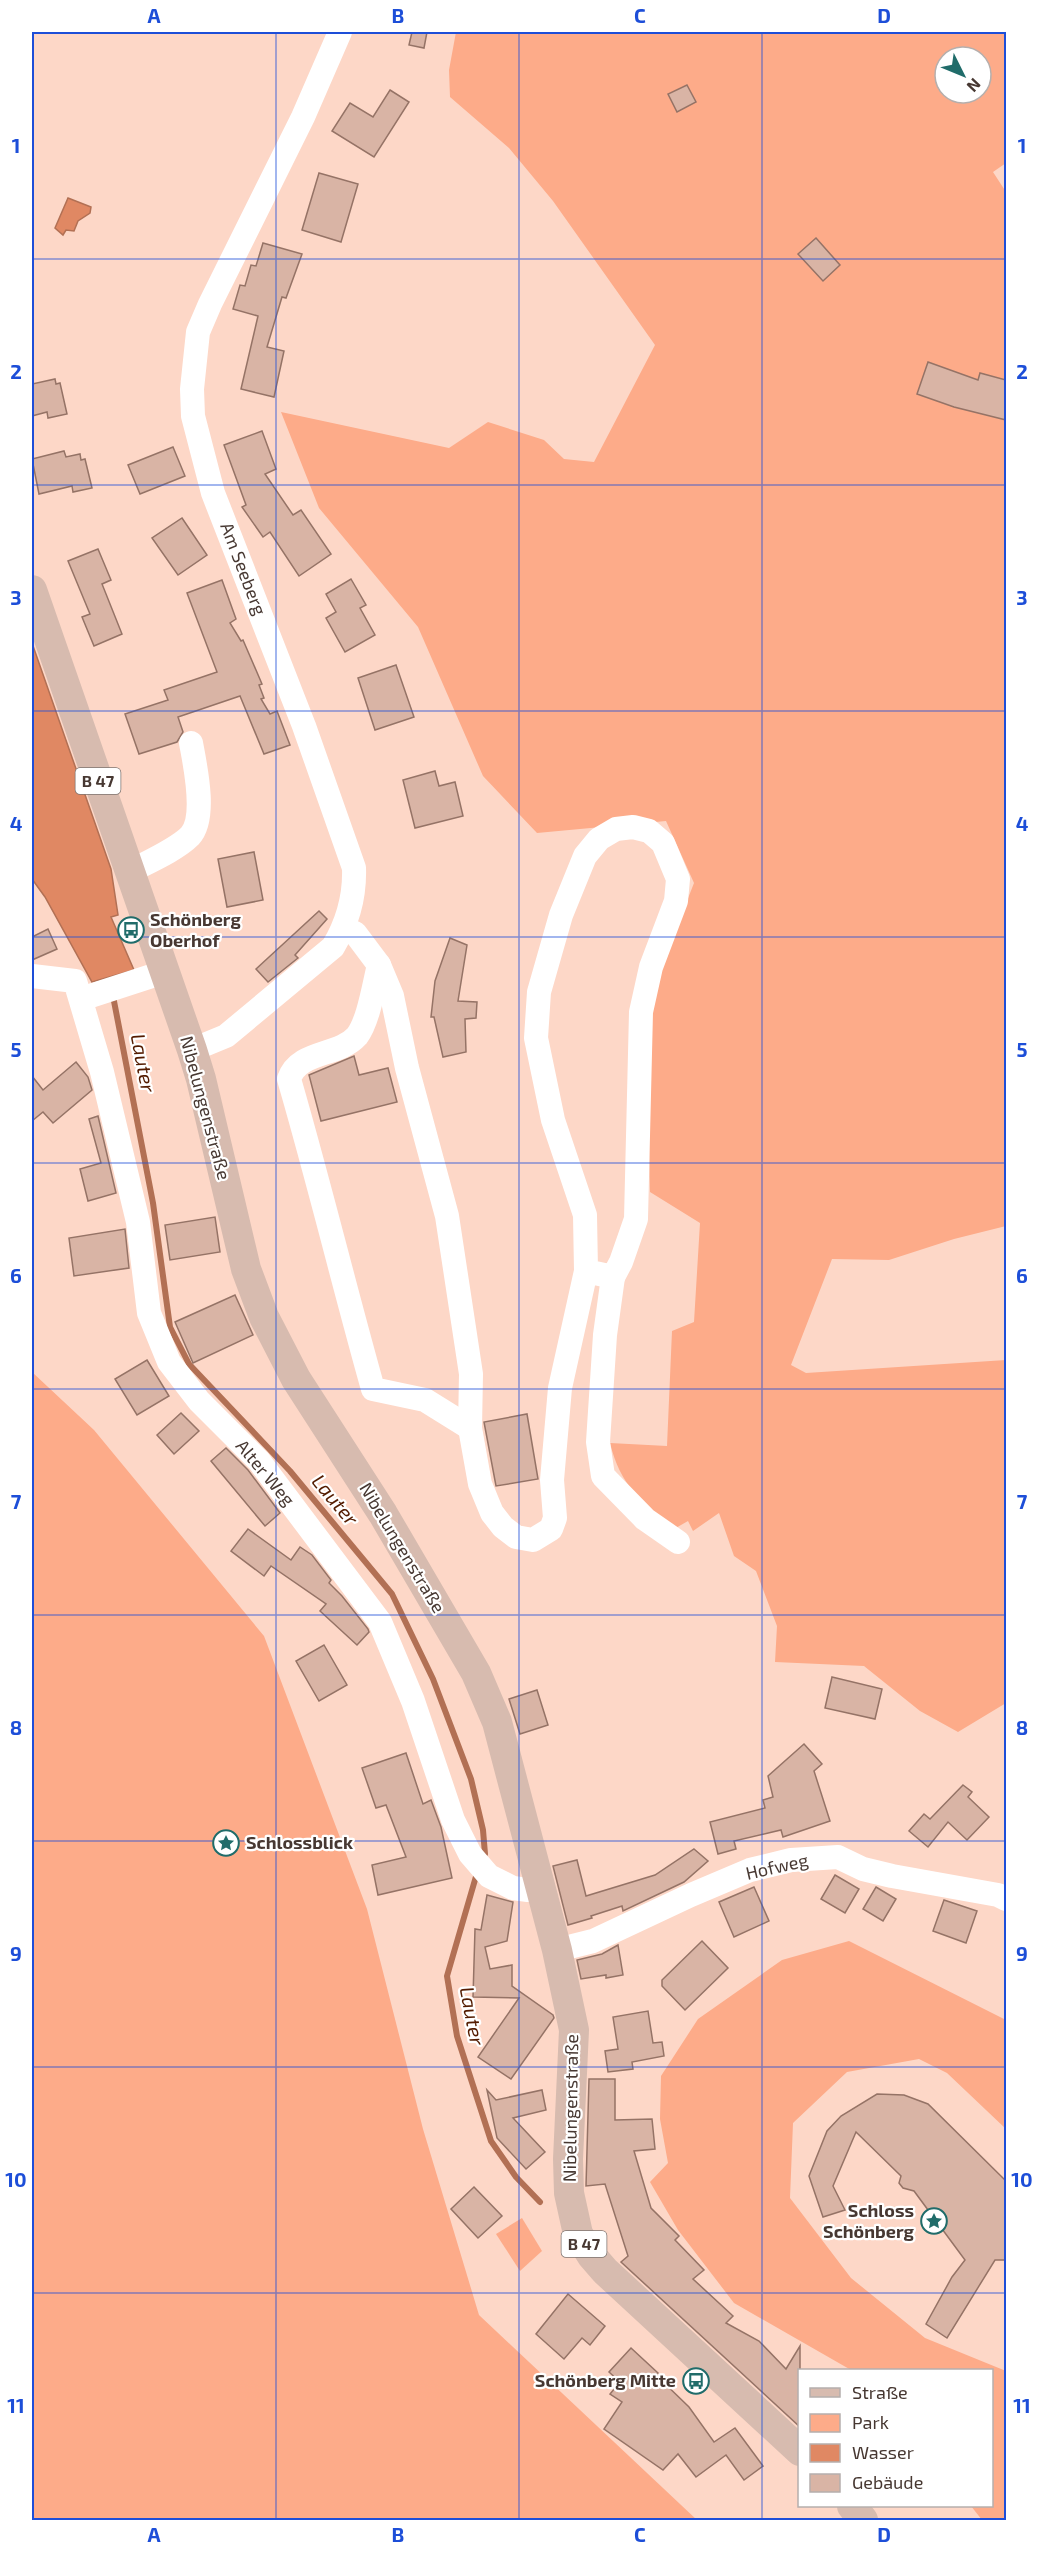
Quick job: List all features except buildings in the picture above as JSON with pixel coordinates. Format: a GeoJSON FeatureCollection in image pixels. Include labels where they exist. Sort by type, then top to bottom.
{"type":"FeatureCollection","features":[{"type":"Feature","properties":{"kind":"main road","name":"Nibelungenstraße"},"geometry":{"type":"LineString","coordinates":[[32,590],[129,872],[152,976],[192,1050],[246,1269],[264,1317],[296,1379],[383,1514],[476,1673],[497,1722],[557,1950],[574,2030],[568,2158],[569,2193],[578,2234],[605,2271],[798,2449]]}},
{"type":"Feature","properties":{"kind":"main road"},"geometry":{"type":"LineString","coordinates":[[853,2507],[863,2520]]}},
{"type":"Feature","properties":{"kind":"street","name":"Am Seeberg"},"geometry":{"type":"LineString","coordinates":[[192,1050],[226,1036],[333,947],[344,928],[355,892],[354,868],[304,726],[213,493],[193,416],[192,389],[198,332],[303,117],[340,32]]}},
{"type":"Feature","properties":{"kind":"street"},"geometry":{"type":"LineString","coordinates":[[129,872],[162,855],[192,835],[197,817],[199,781],[191,743]]}},
{"type":"Feature","properties":{"kind":"street"},"geometry":{"type":"LineString","coordinates":[[344,928],[355,933],[379,965],[392,996],[407,1068],[447,1215],[471,1374],[470,1428],[480,1484],[492,1513],[508,1533],[521,1539],[533,1540],[546,1534],[551,1529],[555,1518],[552,1480],[560,1388],[586,1271],[585,1215],[553,1120],[536,1038],[539,992],[561,915],[585,856],[599,839],[616,829],[633,827],[649,831],[663,843],[678,879],[676,901],[651,967],[641,1012],[636,1219],[621,1262],[613,1277],[605,1335],[598,1442],[603,1476],[645,1519],[678,1542]]}},
{"type":"Feature","properties":{"kind":"street"},"geometry":{"type":"LineString","coordinates":[[379,965],[363,1025],[356,1036],[345,1045],[304,1060],[293,1068],[289,1079],[321,1187],[342,1281],[373,1389],[425,1400],[470,1428]]}},
{"type":"Feature","properties":{"kind":"street"},"geometry":{"type":"LineString","coordinates":[[32,976],[75,981],[85,997],[152,976]]}},
{"type":"Feature","properties":{"kind":"street","name":"Alter Weg"},"geometry":{"type":"LineString","coordinates":[[85,997],[138,1222],[148,1312],[169,1362],[199,1401],[260,1461],[380,1622],[413,1701],[453,1820],[470,1854],[489,1876],[513,1888],[528,1890],[540,1888]]}},
{"type":"Feature","properties":{"kind":"street"},"geometry":{"type":"LineString","coordinates":[[586,1271],[613,1277]]}},
{"type":"Feature","properties":{"kind":"street","name":"Hofweg"},"geometry":{"type":"LineString","coordinates":[[557,1950],[593,1941],[750,1870],[791,1860],[838,1857],[863,1869],[998,1895],[1006,1899]]}},
{"type":"Feature","properties":{"kind":"green space"},"geometry":{"type":"Polygon","coordinates":[[[456,32],[1006,32],[1006,163],[993,172],[1006,192],[1006,1226],[954,1239],[889,1260],[832,1259],[791,1365],[806,1373],[1006,1360],[1006,1703],[958,1732],[920,1711],[864,1666],[775,1662],[777,1626],[756,1571],[734,1556],[719,1513],[693,1531],[688,1521],[674,1529],[642,1501],[620,1471],[610,1443],[667,1446],[672,1331],[694,1322],[700,1223],[650,1192],[647,1053],[656,980],[694,883],[666,821],[537,833],[483,776],[418,627],[319,508],[281,412],[449,448],[488,422],[544,440],[564,459],[594,462],[655,345],[553,201],[509,148],[450,97],[449,70],[456,32]]]}},
{"type":"Feature","properties":{"kind":"green space"},"geometry":{"type":"Polygon","coordinates":[[[32,1372],[94,1430],[264,1636],[367,1909],[423,2129],[479,2315],[697,2520],[32,2520],[32,1372]]]}},
{"type":"Feature","properties":{"kind":"green space"},"geometry":{"type":"Polygon","coordinates":[[[849,1941],[1006,2020],[1006,2129],[947,2073],[919,2059],[847,2072],[793,2123],[790,2198],[851,2278],[925,2338],[1006,2371],[1006,2520],[982,2520],[972,2507],[993,2507],[993,2369],[849,2369],[734,2303],[678,2230],[650,2182],[668,2163],[660,2119],[661,2076],[698,2019],[782,1960],[849,1941]]]}},
{"type":"Feature","properties":{"kind":"green space"},"geometry":{"type":"Polygon","coordinates":[[[522,2218],[542,2251],[520,2271],[496,2234],[522,2218]]]}},
{"type":"Feature","properties":{"kind":"water"},"geometry":{"type":"Polygon","coordinates":[[[68,198],[91,207],[90,213],[78,221],[74,231],[66,230],[63,235],[55,228],[68,198]]]}},
{"type":"Feature","properties":{"kind":"water"},"geometry":{"type":"Polygon","coordinates":[[[32,643],[111,869],[118,915],[111,917],[134,970],[92,982],[45,897],[32,879],[32,643]]]}},
{"type":"Feature","properties":{"kind":"waterway","name":"Lauter"},"geometry":{"type":"LineString","coordinates":[[113,996],[153,1203],[170,1327],[189,1364],[290,1471],[392,1594],[433,1679],[471,1779],[483,1830],[485,1854],[483,1858]]}},
{"type":"Feature","properties":{"kind":"waterway","name":"Lauter"},"geometry":{"type":"LineString","coordinates":[[477,1873],[447,1976],[457,2036],[491,2141],[516,2177],[540,2202]]}},
{"type":"Feature","properties":{"kind":"place","name":"Schönberg Oberhof"},"geometry":{"type":"Point","coordinates":[131,930]}},
{"type":"Feature","properties":{"kind":"place","name":"Schlossblick"},"geometry":{"type":"Point","coordinates":[226,1843]}},
{"type":"Feature","properties":{"kind":"place","name":"Schloss Schönberg"},"geometry":{"type":"Point","coordinates":[934,2221]}},
{"type":"Feature","properties":{"kind":"place","name":"Schönberg Mitte"},"geometry":{"type":"Point","coordinates":[696,2381]}}]}
